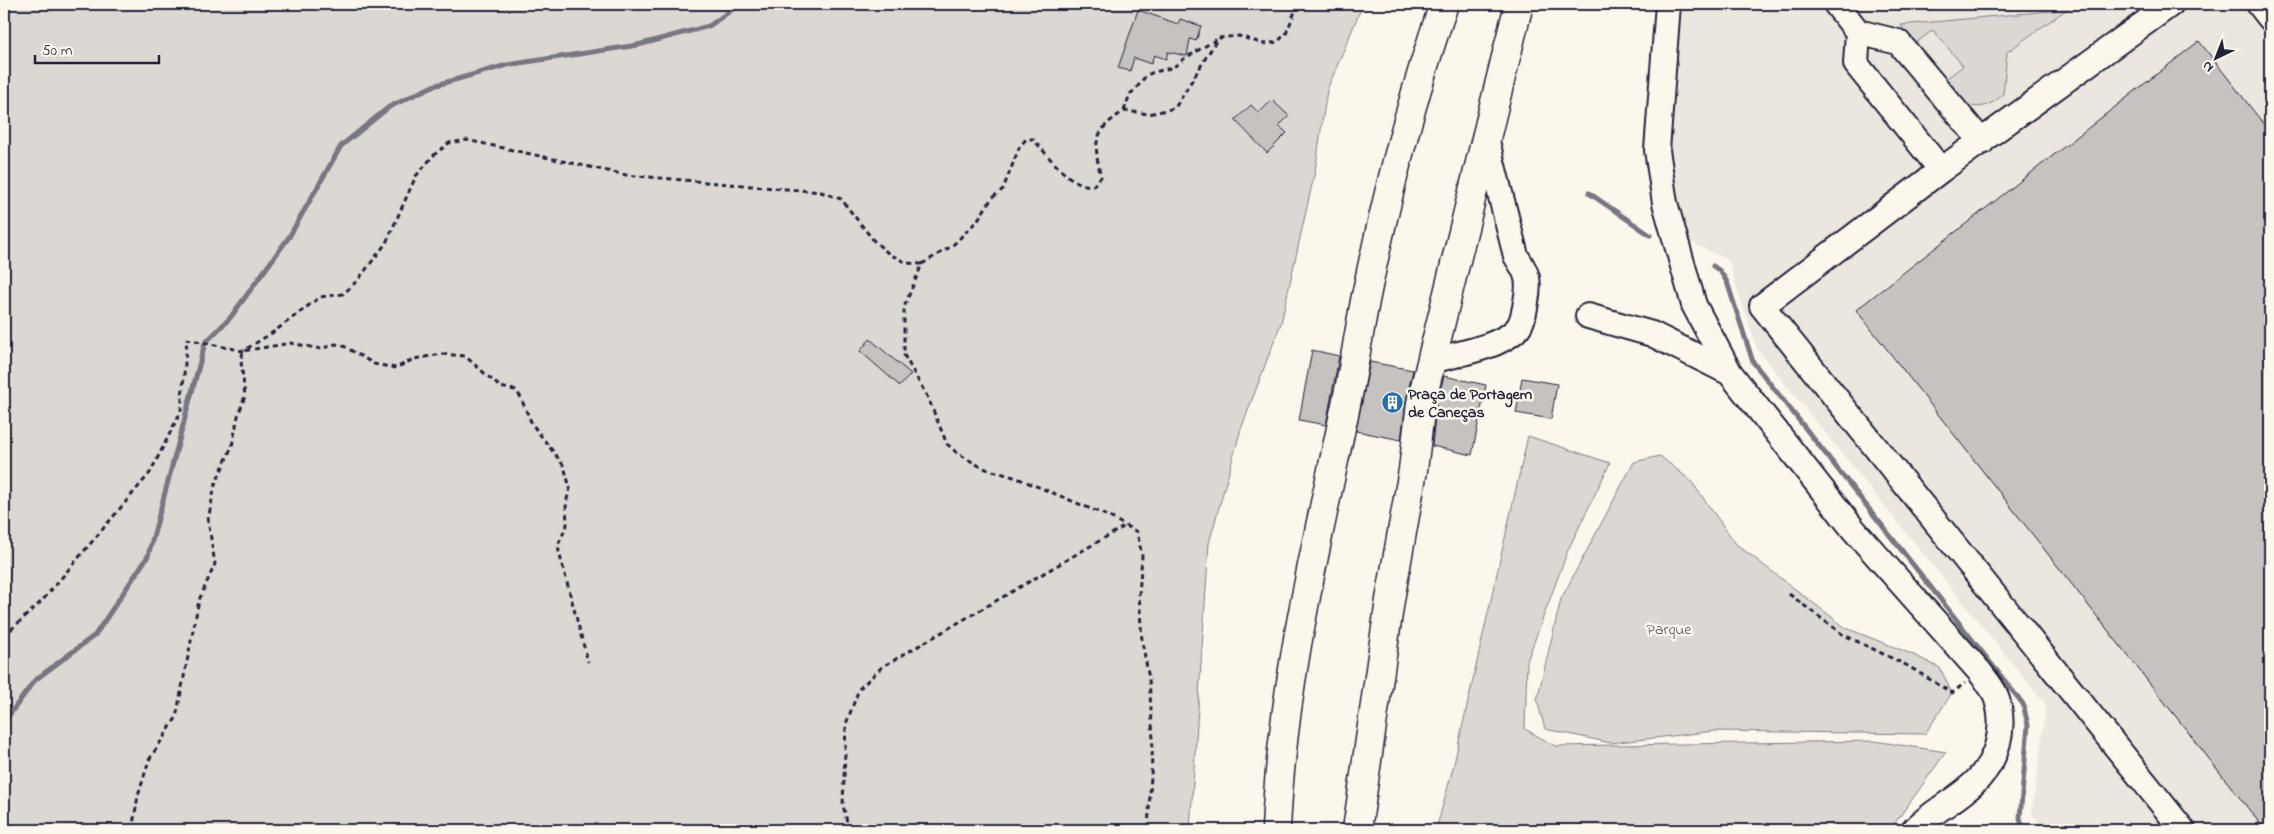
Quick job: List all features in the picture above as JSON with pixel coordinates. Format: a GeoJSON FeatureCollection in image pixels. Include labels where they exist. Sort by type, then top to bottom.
{"type":"FeatureCollection","features":[{"type":"Feature","properties":{"kind":"highway"},"geometry":{"type":"LineString","coordinates":[[1276,830],[1285,723],[1292,676],[1317,538],[1348,394],[1367,291],[1400,151],[1444,4]]}},
{"type":"Feature","properties":{"kind":"highway"},"geometry":{"type":"LineString","coordinates":[[1357,830],[1390,600],[1413,470],[1421,404],[1520,4]]}},
{"type":"Feature","properties":{"kind":"street"},"geometry":{"type":"LineString","coordinates":[[1668,4],[1657,150],[1665,203],[1694,305],[1730,373],[1854,530],[1980,672],[1995,694],[2001,721],[1999,744],[1983,774],[1970,787],[1933,812],[1914,830]]}},
{"type":"Feature","properties":{"kind":"street"},"geometry":{"type":"LineString","coordinates":[[1836,4],[1858,32],[1898,42],[1982,142]]}},
{"type":"Feature","properties":{"kind":"street"},"geometry":{"type":"LineString","coordinates":[[2171,4],[1941,170],[1762,306],[2183,830]]}},
{"type":"Feature","properties":{"kind":"street"},"geometry":{"type":"LineString","coordinates":[[2259,4],[2270,18]]}},
{"type":"Feature","properties":{"kind":"street"},"geometry":{"type":"LineString","coordinates":[[1858,32],[1856,64],[1941,170]]}},
{"type":"Feature","properties":{"kind":"street"},"geometry":{"type":"LineString","coordinates":[[1432,361],[1498,342],[1516,330],[1523,318],[1529,283],[1525,270],[1516,256],[1486,138]]}},
{"type":"Feature","properties":{"kind":"street"},"geometry":{"type":"LineString","coordinates":[[1588,316],[1652,334],[1730,373]]}},
{"type":"Feature","properties":{"kind":"path"},"geometry":{"type":"LineString","coordinates":[[132,830],[138,796],[149,760],[176,718],[199,600],[215,564],[208,520],[215,485],[232,446],[238,416],[245,396],[241,361],[243,351],[275,331],[320,297],[343,294],[358,280],[386,243],[416,176],[434,155],[449,144],[467,140],[626,175],[822,192],[841,200],[874,241],[889,254],[907,263],[922,264],[952,246],[977,221],[992,198],[1003,189],[1019,148],[1026,139],[1033,139],[1063,172],[1083,186],[1093,186],[1101,177],[1096,154],[1099,138],[1105,124],[1124,111],[1130,94],[1137,89],[1147,75],[1178,65],[1182,60],[1218,38],[1239,36],[1264,44],[1277,42],[1286,34],[1298,4]]}},
{"type":"Feature","properties":{"kind":"path"},"geometry":{"type":"LineString","coordinates":[[1124,111],[1149,114],[1176,108],[1218,38]]}},
{"type":"Feature","properties":{"kind":"path"},"geometry":{"type":"LineString","coordinates":[[922,264],[904,307],[904,355],[928,398],[947,444],[957,453],[984,468],[1016,478],[1108,516],[1137,532],[1142,556],[1139,595],[1142,641],[1149,679],[1153,740],[1148,830]]}},
{"type":"Feature","properties":{"kind":"path"},"geometry":{"type":"LineString","coordinates":[[4,636],[42,601],[150,473],[181,410],[187,339],[243,351],[292,343],[321,350],[335,344],[342,345],[374,364],[396,368],[414,359],[449,353],[465,356],[500,387],[515,390],[520,396],[532,424],[564,466],[570,488],[566,503],[568,525],[558,545],[588,662]]}},
{"type":"Feature","properties":{"kind":"path"},"geometry":{"type":"LineString","coordinates":[[849,830],[843,805],[846,724],[859,689],[882,667],[1126,526]]}},
{"type":"Feature","properties":{"kind":"path"},"geometry":{"type":"LineString","coordinates":[[1789,594],[1842,634],[1908,666],[1952,693],[1980,672]]}},
{"type":"Feature","properties":{"kind":"shaded area"},"geometry":{"type":"Polygon","coordinates":[[[1662,4],[2270,4],[2270,830],[2045,830],[2032,814],[2046,705],[1757,349],[1728,260],[1661,228],[1649,187],[1646,151],[1662,4]]]}},
{"type":"Feature","properties":{"kind":"green space"},"geometry":{"type":"Polygon","coordinates":[[[4,4],[1363,4],[1327,90],[1315,171],[1281,323],[1241,429],[1209,543],[1190,830],[4,830],[4,4]]]}},
{"type":"Feature","properties":{"kind":"green space"},"geometry":{"type":"Polygon","coordinates":[[[2067,4],[2074,4],[2007,52],[2003,95],[1985,106],[1977,107],[1964,102],[1943,81],[1963,66],[1933,30],[1913,45],[1901,25],[2061,10],[2067,4]]]}},
{"type":"Feature","properties":{"kind":"green space"},"geometry":{"type":"Polygon","coordinates":[[[1528,436],[1610,463],[1568,550],[1527,661],[1525,729],[1555,746],[1874,741],[1946,752],[1890,830],[1436,830],[1453,768],[1528,436]]]}},
{"type":"Feature","properties":{"kind":"green space","name":"Parque"},"geometry":{"type":"Polygon","coordinates":[[[1660,456],[1691,481],[1736,544],[1846,628],[1914,655],[1940,668],[1952,693],[1925,734],[1715,731],[1611,743],[1545,729],[1537,700],[1561,599],[1634,462],[1660,456]]]}},
{"type":"Feature","properties":{"kind":"building"},"geometry":{"type":"Polygon","coordinates":[[[1138,10],[1178,24],[1180,19],[1201,26],[1196,41],[1190,39],[1187,56],[1168,52],[1166,59],[1154,55],[1151,64],[1134,58],[1130,71],[1118,68],[1138,10]]]}},
{"type":"Feature","properties":{"kind":"building"},"geometry":{"type":"Polygon","coordinates":[[[2199,41],[2270,132],[2270,830],[2265,830],[1856,310],[2199,41]]]}},
{"type":"Feature","properties":{"kind":"building"},"geometry":{"type":"Polygon","coordinates":[[[1272,100],[1289,116],[1279,126],[1287,133],[1267,153],[1235,120],[1251,105],[1259,113],[1272,100]]]}},
{"type":"Feature","properties":{"kind":"building"},"geometry":{"type":"Polygon","coordinates":[[[870,339],[911,374],[900,386],[860,351],[870,339]]]}},
{"type":"Feature","properties":{"kind":"building"},"geometry":{"type":"Polygon","coordinates":[[[1312,350],[1339,356],[1326,425],[1299,420],[1312,350]]]}},
{"type":"Feature","properties":{"kind":"building"},"geometry":{"type":"Polygon","coordinates":[[[1370,362],[1413,370],[1406,401],[1401,440],[1356,431],[1370,362]]]}},
{"type":"Feature","properties":{"kind":"building"},"geometry":{"type":"Polygon","coordinates":[[[1444,376],[1486,385],[1472,455],[1432,446],[1436,406],[1444,376]]]}},
{"type":"Feature","properties":{"kind":"building"},"geometry":{"type":"Polygon","coordinates":[[[1522,378],[1557,384],[1551,419],[1516,413],[1522,378]]]}},
{"type":"Feature","properties":{"kind":"waterway"},"geometry":{"type":"LineString","coordinates":[[4,722],[35,680],[95,635],[148,556],[205,343],[230,318],[289,237],[341,146],[389,107],[433,86],[507,65],[638,45],[709,26],[740,4]]}},
{"type":"Feature","properties":{"kind":"waterway"},"geometry":{"type":"LineString","coordinates":[[1589,193],[1650,235]]}},
{"type":"Feature","properties":{"kind":"waterway"},"geometry":{"type":"LineString","coordinates":[[1713,266],[1720,271],[1727,282],[1753,362],[2023,704],[2028,725],[2020,818],[2023,830]]}},
{"type":"Feature","properties":{"kind":"place","name":"Praça de Portagem de Caneças"},"geometry":{"type":"Point","coordinates":[1392,402]}}]}
